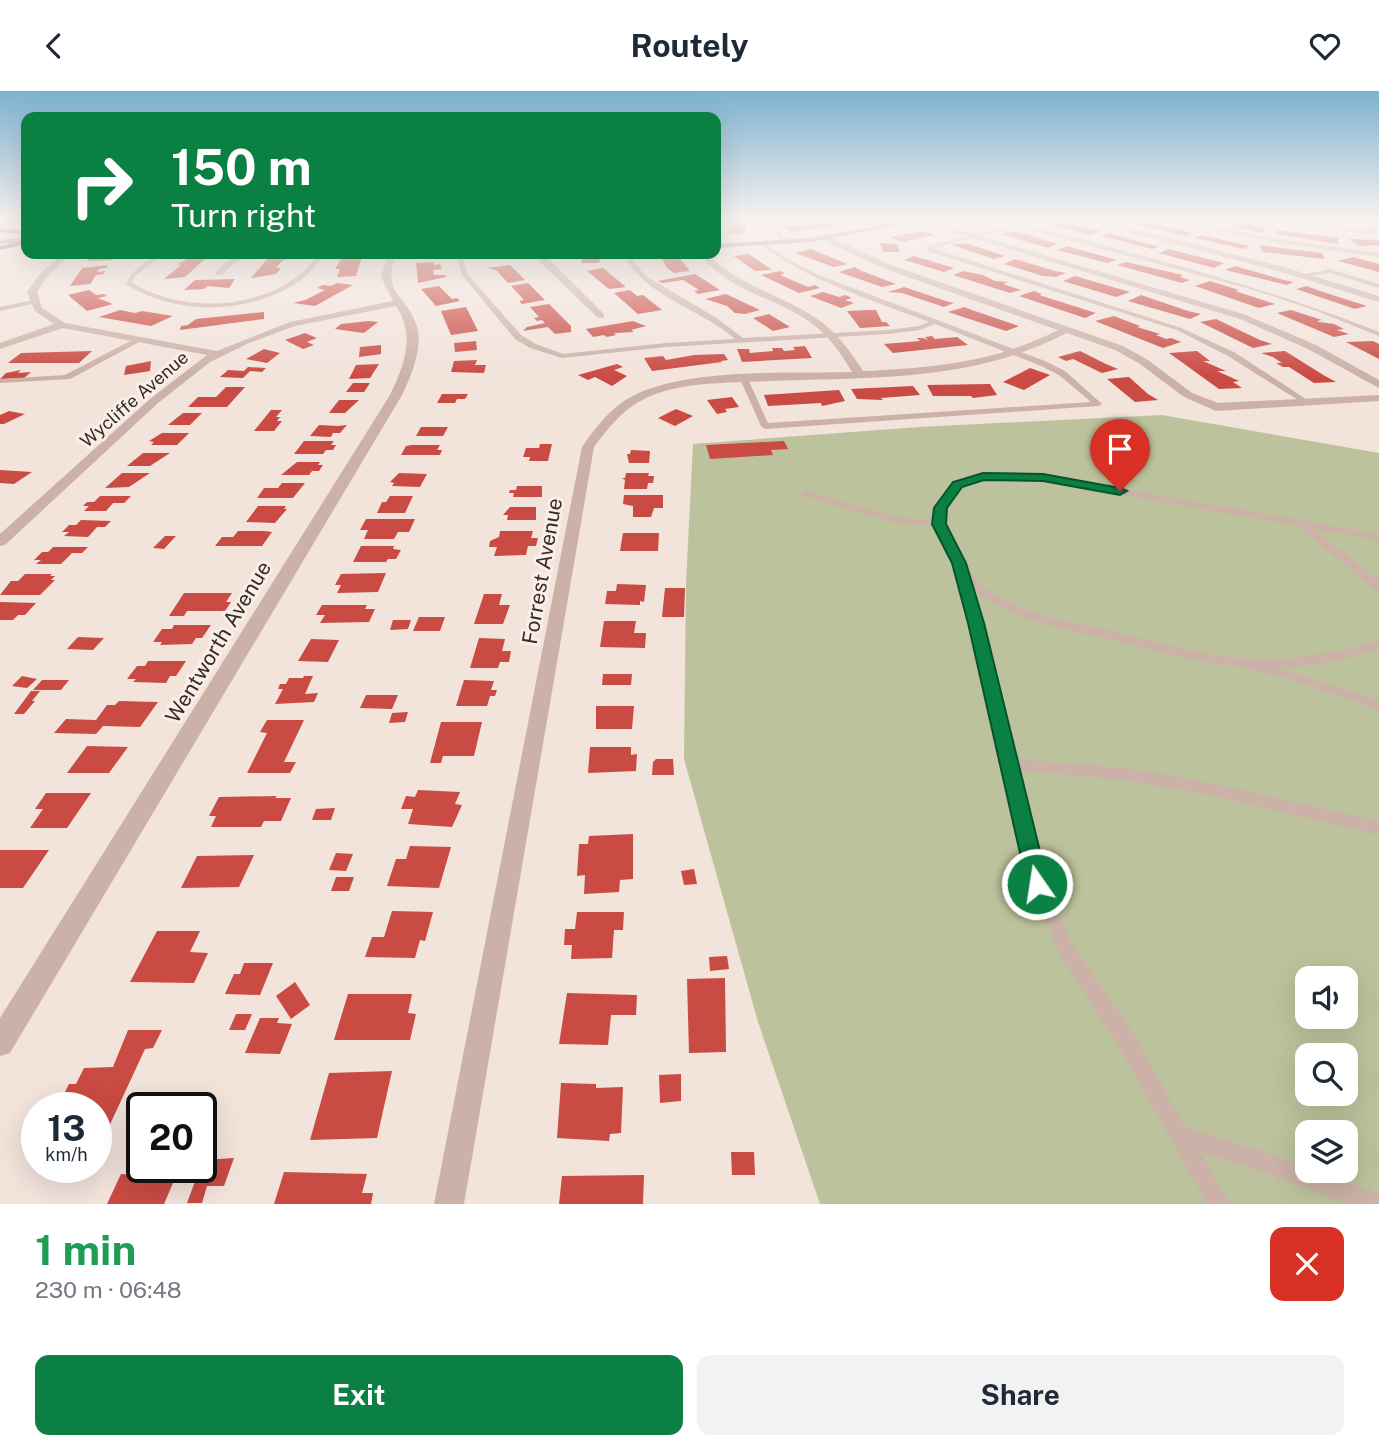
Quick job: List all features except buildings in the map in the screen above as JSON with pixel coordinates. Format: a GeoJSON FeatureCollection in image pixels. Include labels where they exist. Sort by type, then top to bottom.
{"type":"FeatureCollection","features":[{"type":"Feature","properties":{"kind":"street"},"geometry":{"type":"LineString","coordinates":[[48,273],[32,292],[34,302],[50,319],[62,325],[217,354]]}},
{"type":"Feature","properties":{"kind":"street","name":"Wentworth Avenue"},"geometry":{"type":"LineString","coordinates":[[0,1043],[396,395],[406,374],[413,330],[386,282],[387,273]]}},
{"type":"Feature","properties":{"kind":"street"},"geometry":{"type":"LineString","coordinates":[[556,273],[601,316]]}},
{"type":"Feature","properties":{"kind":"street"},"geometry":{"type":"LineString","coordinates":[[725,273],[801,312],[832,335],[858,373]]}},
{"type":"Feature","properties":{"kind":"street"},"geometry":{"type":"LineString","coordinates":[[905,273],[1067,328],[1132,355],[1197,400],[1216,407],[1379,398]]}},
{"type":"Feature","properties":{"kind":"street"},"geometry":{"type":"LineString","coordinates":[[1095,273],[1243,317],[1302,342],[1379,385]]}},
{"type":"Feature","properties":{"kind":"street"},"geometry":{"type":"LineString","coordinates":[[1296,273],[1379,299]]}},
{"type":"Feature","properties":{"kind":"street","name":"Wycliffe Avenue"},"geometry":{"type":"LineString","coordinates":[[0,542],[181,378],[217,354],[293,324],[396,303]]}},
{"type":"Feature","properties":{"kind":"street"},"geometry":{"type":"LineString","coordinates":[[0,346],[62,325]]}},
{"type":"Feature","properties":{"kind":"street","name":"Forrest Avenue"},"geometry":{"type":"LineString","coordinates":[[449,1204],[588,447],[606,422],[633,400],[690,383],[956,366],[1027,349],[1067,328]]}},
{"type":"Feature","properties":{"kind":"lane"},"geometry":{"type":"LineString","coordinates":[[135,273],[128,283],[145,295],[197,305],[218,304],[273,293],[296,281],[304,273]]}},
{"type":"Feature","properties":{"kind":"lane"},"geometry":{"type":"LineString","coordinates":[[464,273],[524,341],[562,356],[741,340],[903,330],[937,321]]}},
{"type":"Feature","properties":{"kind":"lane"},"geometry":{"type":"LineString","coordinates":[[642,273],[680,302],[732,329],[741,340]]}},
{"type":"Feature","properties":{"kind":"lane"},"geometry":{"type":"LineString","coordinates":[[744,379],[765,426],[1098,404],[1062,373],[1016,351],[810,273]]}},
{"type":"Feature","properties":{"kind":"lane"},"geometry":{"type":"LineString","coordinates":[[1003,273],[1179,329],[1231,354],[1306,403]]}},
{"type":"Feature","properties":{"kind":"lane"},"geometry":{"type":"LineString","coordinates":[[1197,273],[1316,309],[1379,334]]}},
{"type":"Feature","properties":{"kind":"lane"},"geometry":{"type":"LineString","coordinates":[[1304,275],[1317,273]]}},
{"type":"Feature","properties":{"kind":"lane"},"geometry":{"type":"LineString","coordinates":[[1336,273],[1379,286]]}},
{"type":"Feature","properties":{"kind":"lane"},"geometry":{"type":"LineString","coordinates":[[0,309],[34,302]]}},
{"type":"Feature","properties":{"kind":"lane"},"geometry":{"type":"LineString","coordinates":[[0,381],[67,377],[137,341]]}},
{"type":"Feature","properties":{"kind":"lane"},"geometry":{"type":"LineString","coordinates":[[1219,1204],[1126,1040],[1067,952],[1037,884],[964,576],[939,524],[940,508],[957,485],[983,476],[1043,478],[1379,537]]}},
{"type":"Feature","properties":{"kind":"lane"},"geometry":{"type":"LineString","coordinates":[[807,494],[895,520],[939,524]]}},
{"type":"Feature","properties":{"kind":"lane"},"geometry":{"type":"LineString","coordinates":[[1300,523],[1379,587]]}},
{"type":"Feature","properties":{"kind":"lane"},"geometry":{"type":"LineString","coordinates":[[964,576],[990,597],[1047,621],[1294,676],[1379,705]]}},
{"type":"Feature","properties":{"kind":"lane"},"geometry":{"type":"LineString","coordinates":[[1228,661],[1309,661],[1379,645]]}},
{"type":"Feature","properties":{"kind":"lane"},"geometry":{"type":"LineString","coordinates":[[1009,764],[1124,774],[1198,786],[1379,828]]}},
{"type":"Feature","properties":{"kind":"lane"},"geometry":{"type":"LineString","coordinates":[[1178,1135],[1261,1161],[1376,1204]]}},
{"type":"Feature","properties":{"kind":"green space"},"geometry":{"type":"Polygon","coordinates":[[[1162,415],[1379,453],[1379,1204],[820,1204],[758,1022],[684,759],[686,584],[693,444],[919,427],[1162,415]]]}},
{"type":"Feature","properties":{"kind":"route"},"geometry":{"type":"LineString","coordinates":[[1037,884],[964,576],[939,524],[940,508],[957,485],[983,476],[1043,478],[1120,491]]}}]}
